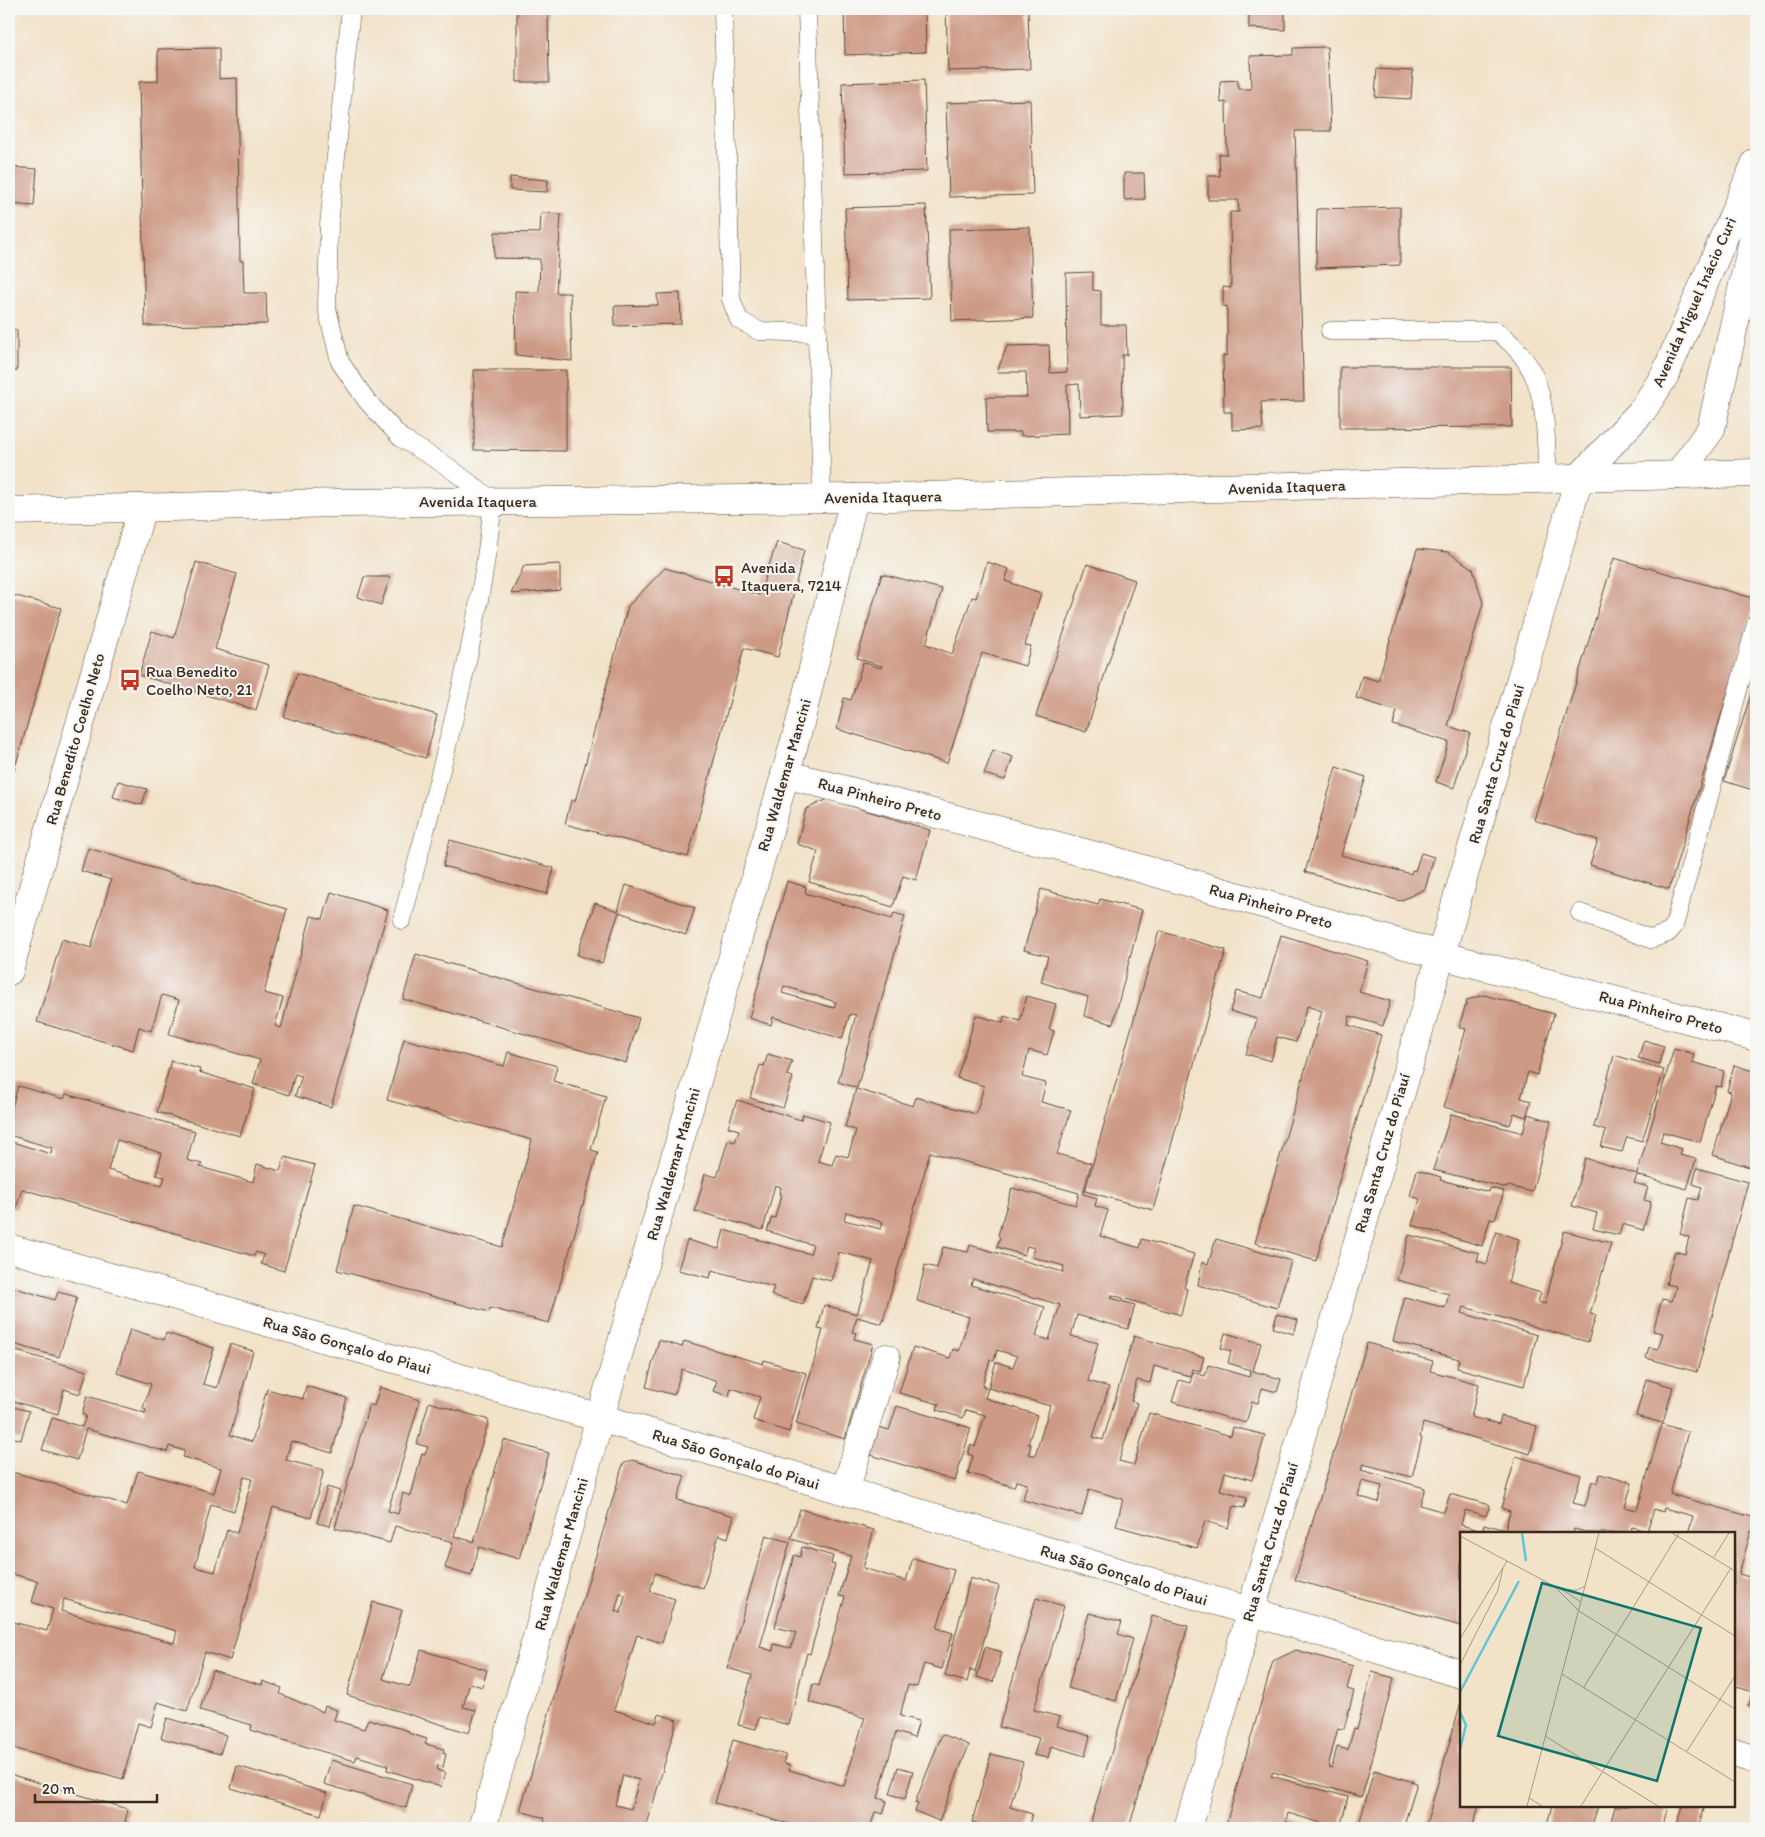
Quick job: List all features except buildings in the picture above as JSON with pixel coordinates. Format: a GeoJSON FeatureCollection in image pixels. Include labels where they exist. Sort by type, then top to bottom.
{"type":"FeatureCollection","features":[{"type":"Feature","properties":{"kind":"street","name":"Avenida Miguel Inácio Curi"},"geometry":{"type":"LineString","coordinates":[[1579,478],[1642,411],[1665,375],[1756,162]]}},
{"type":"Feature","properties":{"kind":"street","name":"Avenida Miguel Inácio Curi"},"geometry":{"type":"LineString","coordinates":[[1678,474],[1711,429],[1755,239]]}},
{"type":"Feature","properties":{"kind":"street","name":"Avenida Itaquera"},"geometry":{"type":"LineString","coordinates":[[9,512],[493,501],[854,498],[1756,473]]}},
{"type":"Feature","properties":{"kind":"street","name":"Rua Santa Cruz do Piauí"},"geometry":{"type":"LineString","coordinates":[[1188,1828],[1579,478]]}},
{"type":"Feature","properties":{"kind":"street","name":"Rua Waldemar Mancini"},"geometry":{"type":"LineString","coordinates":[[482,1828],[800,723],[854,498]]}},
{"type":"Feature","properties":{"kind":"street","name":"Rua Benedito Coelho Neto"},"geometry":{"type":"LineString","coordinates":[[9,971],[142,508]]}},
{"type":"Feature","properties":{"kind":"street","name":"Rua Pinheiro Preto"},"geometry":{"type":"LineString","coordinates":[[785,774],[1115,861],[1440,955],[1756,1037]]}},
{"type":"Feature","properties":{"kind":"street","name":"Rua São Gonçalo do Piaui"},"geometry":{"type":"LineString","coordinates":[[9,1248],[600,1418],[1249,1613],[1460,1674]]}},
{"type":"Feature","properties":{"kind":"street"},"geometry":{"type":"LineString","coordinates":[[844,1491],[886,1358]]}},
{"type":"Feature","properties":{"kind":"street"},"geometry":{"type":"LineString","coordinates":[[1735,1754],[1756,1760]]}},
{"type":"Feature","properties":{"kind":"lane"},"geometry":{"type":"LineString","coordinates":[[351,9],[330,225],[327,308],[340,362],[367,401],[401,438],[447,466],[493,501],[487,559],[476,624],[402,920]]}},
{"type":"Feature","properties":{"kind":"lane"},"geometry":{"type":"LineString","coordinates":[[723,9],[731,299],[739,320],[759,331],[818,333]]}},
{"type":"Feature","properties":{"kind":"lane"},"geometry":{"type":"LineString","coordinates":[[808,9],[822,498]]}},
{"type":"Feature","properties":{"kind":"lane"},"geometry":{"type":"LineString","coordinates":[[1330,331],[1496,331],[1514,343],[1528,361],[1537,383],[1544,413],[1548,479]]}},
{"type":"Feature","properties":{"kind":"lane"},"geometry":{"type":"LineString","coordinates":[[1580,914],[1651,939],[1668,933],[1674,926],[1756,624]]}},
{"type":"Feature","properties":{"kind":"place","name":"Avenida Itaquera, 7214"},"geometry":{"type":"Point","coordinates":[724,576]}},
{"type":"Feature","properties":{"kind":"place","name":"Rua Benedito Coelho Neto, 21"},"geometry":{"type":"Point","coordinates":[130,680]}}]}
